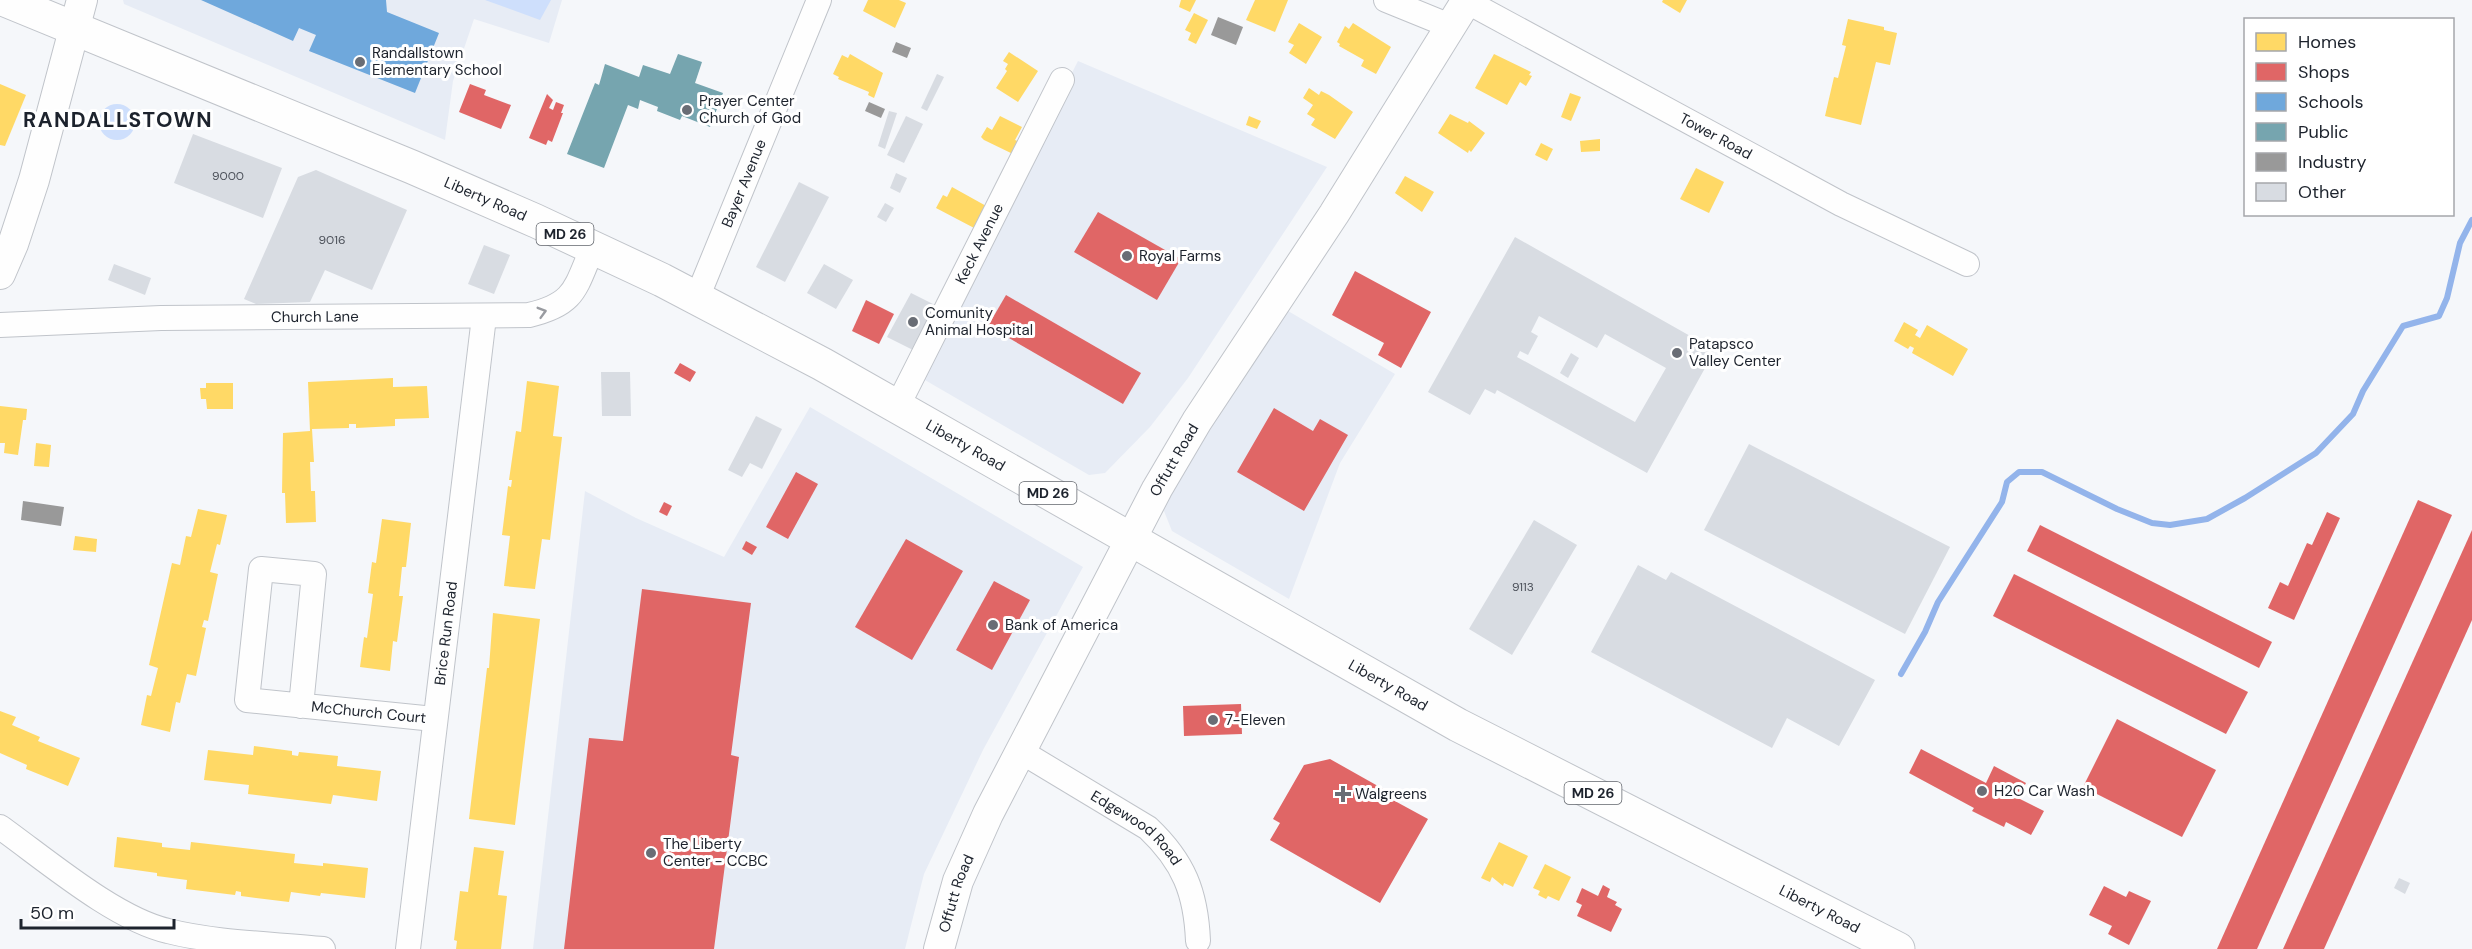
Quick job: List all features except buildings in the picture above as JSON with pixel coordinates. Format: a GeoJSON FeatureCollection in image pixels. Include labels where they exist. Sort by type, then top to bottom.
{"type":"FeatureCollection","features":[{"type":"Feature","properties":{"kind":"main road","name":"Liberty Road"},"geometry":{"type":"LineString","coordinates":[[5,0],[79,14],[412,167],[593,247],[697,298],[802,353],[1458,725],[1898,949]]}},
{"type":"Feature","properties":{"kind":"street","name":"Bayer Avenue"},"geometry":{"type":"LineString","coordinates":[[697,298],[819,0]]}},
{"type":"Feature","properties":{"kind":"street"},"geometry":{"type":"LineString","coordinates":[[1386,0],[1450,26]]}},
{"type":"Feature","properties":{"kind":"street","name":"Offutt Road"},"geometry":{"type":"LineString","coordinates":[[939,949],[951,902],[972,849],[1020,751],[1157,489],[1197,421],[1335,214],[1466,1]]}},
{"type":"Feature","properties":{"kind":"street","name":"Tower Road"},"geometry":{"type":"LineString","coordinates":[[1466,1],[1841,204],[1967,264]]}},
{"type":"Feature","properties":{"kind":"street"},"geometry":{"type":"LineString","coordinates":[[0,274],[24,212],[79,14]]}},
{"type":"Feature","properties":{"kind":"street","name":"Keck Avenue"},"geometry":{"type":"LineString","coordinates":[[897,407],[1062,80]]}},
{"type":"Feature","properties":{"kind":"street","name":"Church Lane"},"geometry":{"type":"LineString","coordinates":[[0,325],[161,318],[529,315],[564,303],[575,288],[593,247]]}},
{"type":"Feature","properties":{"kind":"street","name":"Brice Run Road"},"geometry":{"type":"LineString","coordinates":[[408,949],[484,317]]}},
{"type":"Feature","properties":{"kind":"street","name":"McChurch Court"},"geometry":{"type":"LineString","coordinates":[[301,706],[314,574],[261,569],[247,700],[301,706],[434,720]]}},
{"type":"Feature","properties":{"kind":"street","name":"Edgewood Road"},"geometry":{"type":"LineString","coordinates":[[1020,751],[1148,828],[1165,843],[1189,883],[1194,900],[1198,942]]}},
{"type":"Feature","properties":{"kind":"street"},"geometry":{"type":"LineString","coordinates":[[0,827],[102,900],[131,917],[166,931],[323,949]]}},
{"type":"Feature","properties":{"kind":"shaded area","name":"Randallstown Elementary School"},"geometry":{"type":"Polygon","coordinates":[[[123,0],[562,0],[549,43],[474,19],[453,81],[445,140],[124,4],[123,0]]]}},
{"type":"Feature","properties":{"kind":"shaded area"},"geometry":{"type":"Polygon","coordinates":[[[485,0],[551,0],[540,20],[485,0]]]}},
{"type":"Feature","properties":{"kind":"shaded area"},"geometry":{"type":"Polygon","coordinates":[[[1078,61],[1327,167],[1188,378],[1150,427],[1105,473],[1089,475],[918,376],[1078,61]]]}},
{"type":"Feature","properties":{"kind":"shaded area"},"geometry":{"type":"Polygon","coordinates":[[[117,104],[130,109],[135,122],[130,135],[117,140],[104,135],[99,122],[104,109],[117,104]]]}},
{"type":"Feature","properties":{"kind":"shaded area"},"geometry":{"type":"Polygon","coordinates":[[[1283,308],[1395,374],[1340,463],[1289,599],[1172,531],[1162,506],[1283,308]]]}},
{"type":"Feature","properties":{"kind":"shaded area"},"geometry":{"type":"Polygon","coordinates":[[[810,407],[1083,567],[983,750],[924,874],[905,949],[533,949],[585,491],[636,518],[724,557],[810,407]]]}},
{"type":"Feature","properties":{"kind":"waterway"},"geometry":{"type":"LineString","coordinates":[[1901,674],[1925,632],[1938,602],[2002,502],[2007,482],[2019,472],[2042,472],[2117,509],[2152,523],[2170,525],[2207,519],[2316,453],[2353,414],[2363,391],[2403,326],[2439,316],[2447,298],[2460,243],[2472,220]]}},
{"type":"Feature","properties":{"kind":"place","name":"Randallstown Elementary School"},"geometry":{"type":"Point","coordinates":[360,62]}},
{"type":"Feature","properties":{"kind":"place","name":"Prayer Center Church of God"},"geometry":{"type":"Point","coordinates":[687,110]}},
{"type":"Feature","properties":{"kind":"place","name":"Royal Farms"},"geometry":{"type":"Point","coordinates":[1127,256]}},
{"type":"Feature","properties":{"kind":"place","name":"Comunity Animal Hospital"},"geometry":{"type":"Point","coordinates":[913,322]}},
{"type":"Feature","properties":{"kind":"place","name":"Patapsco Valley Center"},"geometry":{"type":"Point","coordinates":[1677,353]}},
{"type":"Feature","properties":{"kind":"place","name":"Bank of America"},"geometry":{"type":"Point","coordinates":[993,625]}},
{"type":"Feature","properties":{"kind":"place","name":"7-Eleven"},"geometry":{"type":"Point","coordinates":[1213,720]}},
{"type":"Feature","properties":{"kind":"place","name":"H2O Car Wash"},"geometry":{"type":"Point","coordinates":[1982,791]}},
{"type":"Feature","properties":{"kind":"place","name":"Walgreens"},"geometry":{"type":"Point","coordinates":[1343,794]}},
{"type":"Feature","properties":{"kind":"place","name":"The Liberty Center - CCBC"},"geometry":{"type":"Point","coordinates":[651,853]}},
{"type":"Feature","properties":{"kind":"district","name":"RANDALLSTOWN"},"geometry":{"type":"Point","coordinates":[118,120]}}]}
